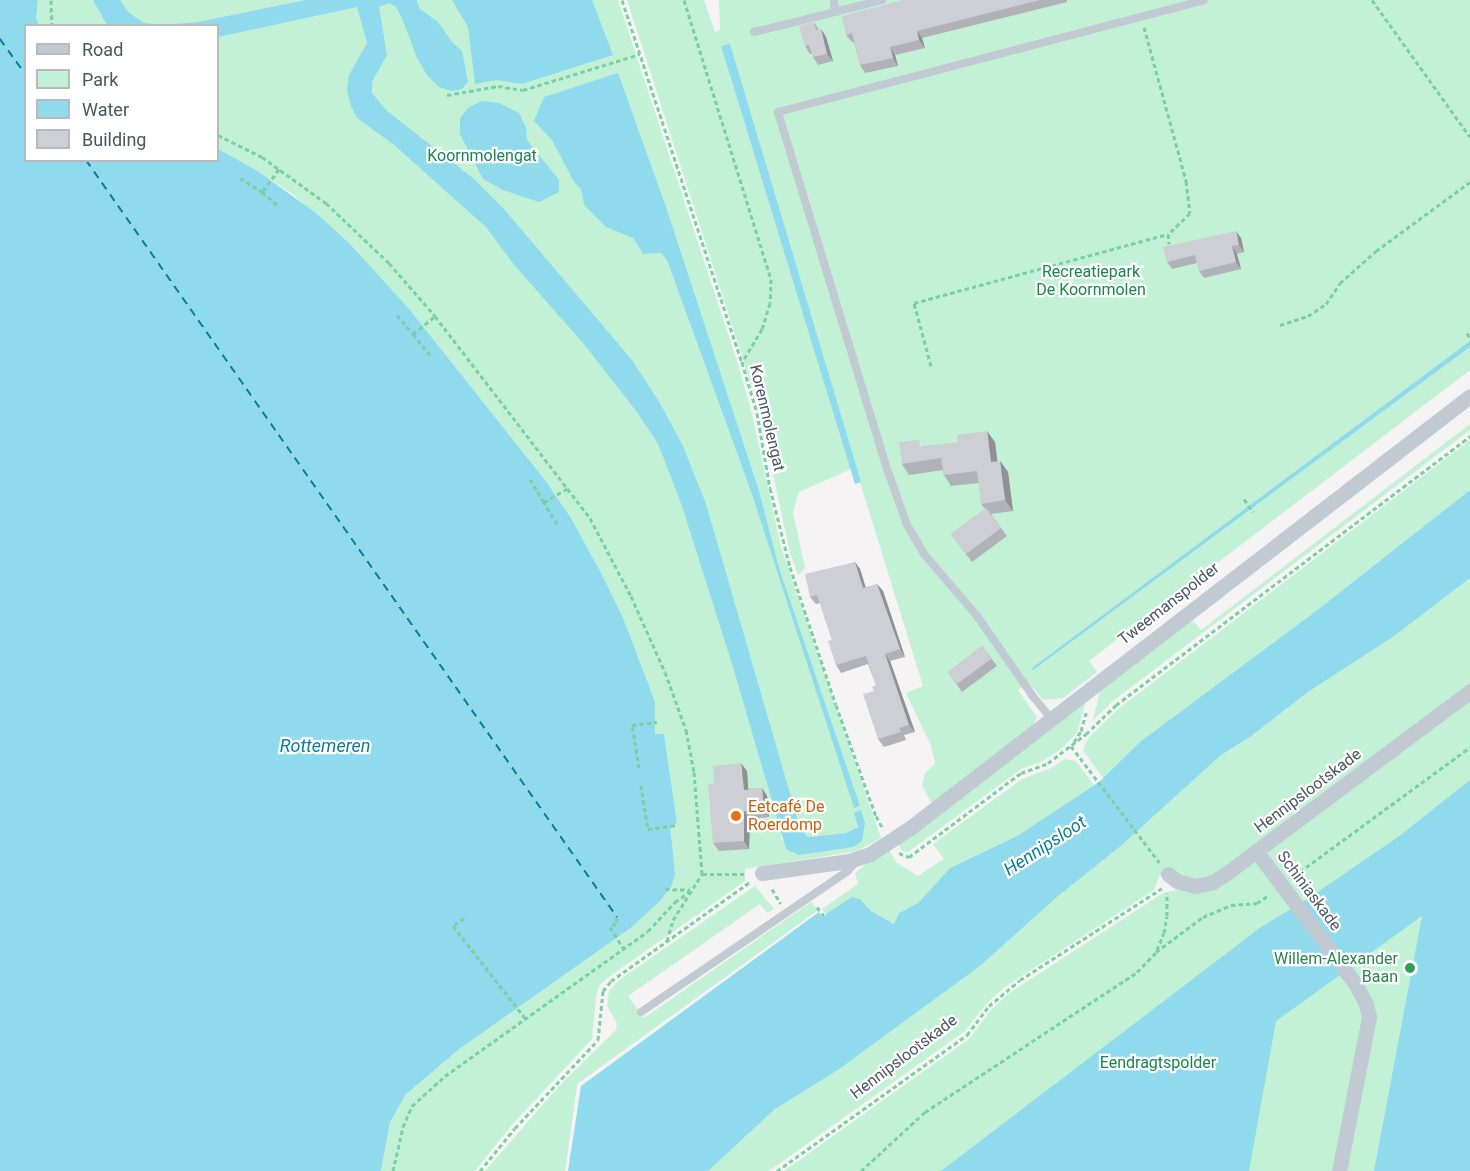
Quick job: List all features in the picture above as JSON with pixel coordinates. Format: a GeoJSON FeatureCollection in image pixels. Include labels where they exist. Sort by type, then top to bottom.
{"type":"FeatureCollection","features":[{"type":"Feature","properties":{"kind":"street","name":"Tweemanspolder"},"geometry":{"type":"LineString","coordinates":[[762,873],[859,858],[870,854],[910,828],[1470,396]]}},
{"type":"Feature","properties":{"kind":"street","name":"Hennipslootskade"},"geometry":{"type":"LineString","coordinates":[[1167,880],[1196,886],[1227,873],[1470,692]]}},
{"type":"Feature","properties":{"kind":"street","name":"Schiniaskade"},"geometry":{"type":"LineString","coordinates":[[1257,852],[1356,985],[1366,1004],[1369,1017],[1339,1171]]}},
{"type":"Feature","properties":{"kind":"lane"},"geometry":{"type":"LineString","coordinates":[[834,0],[835,12]]}},
{"type":"Feature","properties":{"kind":"lane"},"geometry":{"type":"LineString","coordinates":[[754,32],[882,0]]}},
{"type":"Feature","properties":{"kind":"lane"},"geometry":{"type":"LineString","coordinates":[[1051,718],[1032,695],[977,616],[924,554],[907,525],[884,459],[778,112],[1204,0]]}},
{"type":"Feature","properties":{"kind":"lane"},"geometry":{"type":"LineString","coordinates":[[641,1012],[848,871],[859,858]]}},
{"type":"Feature","properties":{"kind":"path"},"geometry":{"type":"LineString","coordinates":[[51,0],[52,24]]}},
{"type":"Feature","properties":{"kind":"path","name":"Korenmolengat"},"geometry":{"type":"LineString","coordinates":[[622,0],[742,362],[757,413],[785,550],[876,816],[890,840]]}},
{"type":"Feature","properties":{"kind":"path"},"geometry":{"type":"LineString","coordinates":[[684,0],[771,279],[771,303],[762,329],[742,362]]}},
{"type":"Feature","properties":{"kind":"path"},"geometry":{"type":"LineString","coordinates":[[1372,0],[1470,137]]}},
{"type":"Feature","properties":{"kind":"path"},"geometry":{"type":"LineString","coordinates":[[931,366],[914,303],[1168,234],[1190,213],[1186,181],[1141,15]]}},
{"type":"Feature","properties":{"kind":"path"},"geometry":{"type":"LineString","coordinates":[[447,95],[498,86],[523,90],[640,54]]}},
{"type":"Feature","properties":{"kind":"path"},"geometry":{"type":"LineString","coordinates":[[219,136],[262,157],[326,203],[389,263],[435,315],[590,518],[626,586],[665,672],[686,730],[694,772],[702,874],[673,920],[667,941]]}},
{"type":"Feature","properties":{"kind":"path"},"geometry":{"type":"LineString","coordinates":[[262,192],[279,170]]}},
{"type":"Feature","properties":{"kind":"path"},"geometry":{"type":"LineString","coordinates":[[240,178],[280,207]]}},
{"type":"Feature","properties":{"kind":"path"},"geometry":{"type":"LineString","coordinates":[[1280,326],[1308,316],[1326,304],[1340,283],[1376,251],[1470,183]]}},
{"type":"Feature","properties":{"kind":"path"},"geometry":{"type":"LineString","coordinates":[[1168,234],[1169,244]]}},
{"type":"Feature","properties":{"kind":"path"},"geometry":{"type":"LineString","coordinates":[[397,315],[430,355]]}},
{"type":"Feature","properties":{"kind":"path"},"geometry":{"type":"LineString","coordinates":[[413,334],[435,315]]}},
{"type":"Feature","properties":{"kind":"path"},"geometry":{"type":"LineString","coordinates":[[1467,333],[1470,338]]}},
{"type":"Feature","properties":{"kind":"path"},"geometry":{"type":"LineString","coordinates":[[890,840],[901,856],[909,856],[1021,773],[1048,764],[1116,705],[1470,436]]}},
{"type":"Feature","properties":{"kind":"path"},"geometry":{"type":"LineString","coordinates":[[530,480],[558,524]]}},
{"type":"Feature","properties":{"kind":"path"},"geometry":{"type":"LineString","coordinates":[[544,502],[568,488]]}},
{"type":"Feature","properties":{"kind":"path"},"geometry":{"type":"LineString","coordinates":[[1244,500],[1253,512]]}},
{"type":"Feature","properties":{"kind":"path"},"geometry":{"type":"LineString","coordinates":[[639,768],[632,725],[657,722]]}},
{"type":"Feature","properties":{"kind":"path"},"geometry":{"type":"LineString","coordinates":[[1071,746],[1141,837],[1167,880],[1167,916],[1164,933],[1156,952]]}},
{"type":"Feature","properties":{"kind":"path"},"geometry":{"type":"LineString","coordinates":[[1298,873],[1470,747]]}},
{"type":"Feature","properties":{"kind":"path"},"geometry":{"type":"LineString","coordinates":[[641,784],[648,829],[678,825]]}},
{"type":"Feature","properties":{"kind":"path"},"geometry":{"type":"LineString","coordinates":[[702,874],[762,873]]}},
{"type":"Feature","properties":{"kind":"path"},"geometry":{"type":"LineString","coordinates":[[480,1171],[515,1128],[598,1040],[603,991],[610,981],[762,873]]}},
{"type":"Feature","properties":{"kind":"path","name":"Hennipslootskade"},"geometry":{"type":"LineString","coordinates":[[777,1171],[967,1035],[989,1006],[1020,980],[1167,880]]}},
{"type":"Feature","properties":{"kind":"path"},"geometry":{"type":"LineString","coordinates":[[665,889],[692,890]]}},
{"type":"Feature","properties":{"kind":"path"},"geometry":{"type":"LineString","coordinates":[[393,1171],[403,1127],[412,1106],[445,1076],[648,931],[675,902],[692,890]]}},
{"type":"Feature","properties":{"kind":"path"},"geometry":{"type":"LineString","coordinates":[[861,1171],[925,1112],[1137,972],[1156,952],[1203,917],[1220,908],[1257,903],[1265,898]]}},
{"type":"Feature","properties":{"kind":"path"},"geometry":{"type":"LineString","coordinates":[[816,907],[824,916]]}},
{"type":"Feature","properties":{"kind":"path"},"geometry":{"type":"LineString","coordinates":[[618,917],[616,923],[609,927],[623,948]]}},
{"type":"Feature","properties":{"kind":"path"},"geometry":{"type":"LineString","coordinates":[[464,918],[453,926],[526,1019]]}},
{"type":"Feature","properties":{"kind":"green space","name":"Koornmolengat"},"geometry":{"type":"Polygon","coordinates":[[[38,0],[618,0],[738,364],[752,414],[781,547],[881,838],[857,851],[745,869],[745,881],[606,979],[599,986],[596,997],[592,1039],[511,1126],[475,1171],[381,1171],[390,1122],[406,1094],[420,1080],[458,1050],[632,927],[660,901],[670,824],[677,823],[664,734],[655,734],[655,702],[600,571],[571,518],[545,480],[410,310],[293,194],[219,150],[219,24],[38,24],[36,18],[38,0]],[[772,741],[782,841],[853,847],[858,827],[846,833],[808,837],[800,828],[772,741]]]}},
{"type":"Feature","properties":{"kind":"green space","name":"Recreatiepark De Koornmolen"},"geometry":{"type":"Polygon","coordinates":[[[627,0],[704,0],[715,32],[720,30],[719,0],[1470,0],[1470,343],[1383,411],[1470,347],[1470,370],[1089,661],[1097,672],[1063,698],[1043,700],[1028,682],[1018,690],[1037,717],[1033,728],[932,804],[922,785],[925,773],[935,764],[931,746],[906,693],[923,686],[725,45],[721,46],[851,469],[799,492],[793,512],[805,568],[798,575],[789,549],[760,412],[627,0]]]}},
{"type":"Feature","properties":{"kind":"green space"},"geometry":{"type":"Polygon","coordinates":[[[1470,424],[1470,430],[1113,701],[1093,720],[1101,687],[1191,618],[1201,630],[1470,424]]]}},
{"type":"Feature","properties":{"kind":"green space"},"geometry":{"type":"Polygon","coordinates":[[[1470,440],[1470,490],[1316,611],[1141,741],[1103,778],[1083,750],[1089,737],[1117,710],[1470,440]]]}},
{"type":"Feature","properties":{"kind":"green space","name":"Eendragtspolder"},"geometry":{"type":"Polygon","coordinates":[[[1470,578],[1470,1171],[784,1171],[969,1039],[991,1010],[1008,994],[1163,893],[1176,890],[1160,875],[1154,890],[1005,987],[987,1003],[965,1031],[769,1171],[708,1171],[775,1109],[838,1070],[980,966],[1057,897],[1122,845],[1221,755],[1250,737],[1308,692],[1393,637],[1470,578]]]}},
{"type":"Feature","properties":{"kind":"green space"},"geometry":{"type":"Polygon","coordinates":[[[1087,698],[1077,733],[1060,750],[1041,762],[1021,769],[908,852],[902,851],[897,842],[1087,698]]]}},
{"type":"Feature","properties":{"kind":"green space"},"geometry":{"type":"Polygon","coordinates":[[[1065,759],[1076,761],[1094,785],[1017,836],[950,868],[918,903],[899,913],[894,924],[871,911],[861,900],[826,915],[822,909],[858,884],[855,873],[887,847],[897,863],[918,876],[944,859],[933,844],[1022,779],[1049,769],[1065,759]]]}},
{"type":"Feature","properties":{"kind":"green space"},"geometry":{"type":"Polygon","coordinates":[[[755,886],[774,909],[767,913],[760,904],[628,996],[644,1018],[811,902],[818,910],[577,1084],[565,1171],[485,1171],[560,1085],[616,1030],[617,1023],[607,1006],[609,991],[619,980],[755,886]]]}},
{"type":"Feature","properties":{"kind":"water","name":"Rottemeren"},"geometry":{"type":"Polygon","coordinates":[[[0,0],[38,0],[36,18],[39,24],[24,24],[24,162],[219,162],[219,150],[259,172],[316,213],[349,243],[410,310],[545,480],[571,518],[623,618],[655,702],[655,734],[664,734],[677,823],[670,825],[675,875],[671,887],[660,901],[632,927],[458,1050],[406,1094],[390,1122],[381,1171],[0,1171],[0,0]]]}},
{"type":"Feature","properties":{"kind":"water"},"geometry":{"type":"Polygon","coordinates":[[[93,0],[120,0],[129,13],[144,23],[154,24],[106,24],[93,0]]]}},
{"type":"Feature","properties":{"kind":"water"},"geometry":{"type":"Polygon","coordinates":[[[306,0],[417,0],[419,8],[438,22],[452,42],[462,51],[468,82],[462,89],[452,91],[439,87],[427,75],[417,58],[396,7],[389,3],[379,7],[387,55],[372,82],[372,93],[387,111],[474,179],[504,209],[632,360],[658,400],[682,444],[706,504],[800,828],[808,837],[846,833],[858,827],[854,813],[861,810],[865,823],[862,841],[853,847],[799,855],[786,849],[733,667],[681,503],[658,444],[637,412],[583,343],[515,266],[486,227],[393,144],[357,118],[347,90],[349,75],[367,43],[357,7],[219,37],[219,24],[175,24],[198,22],[306,0]]]}},
{"type":"Feature","properties":{"kind":"water"},"geometry":{"type":"Polygon","coordinates":[[[452,0],[592,0],[613,55],[522,84],[497,80],[475,84],[468,27],[452,0]]]}},
{"type":"Feature","properties":{"kind":"water"},"geometry":{"type":"Polygon","coordinates":[[[730,44],[861,482],[855,484],[721,46],[730,44]]]}},
{"type":"Feature","properties":{"kind":"water"},"geometry":{"type":"Polygon","coordinates":[[[618,73],[667,210],[759,491],[779,568],[860,806],[854,808],[752,494],[667,260],[661,253],[643,254],[633,238],[606,227],[584,205],[581,189],[574,182],[552,140],[534,121],[544,97],[618,73]]]}},
{"type":"Feature","properties":{"kind":"water"},"geometry":{"type":"Polygon","coordinates":[[[482,101],[499,103],[519,113],[526,128],[527,140],[559,180],[559,192],[539,202],[503,190],[483,179],[460,134],[460,118],[469,107],[482,101]]]}},
{"type":"Feature","properties":{"kind":"water"},"geometry":{"type":"Polygon","coordinates":[[[1470,341],[1470,347],[1033,670],[1032,668],[1470,341]]]}},
{"type":"Feature","properties":{"kind":"water","name":"Hennipsloot"},"geometry":{"type":"Polygon","coordinates":[[[1470,490],[1470,578],[1393,637],[1308,692],[1250,737],[1221,755],[1122,845],[1057,897],[980,966],[838,1070],[775,1109],[708,1171],[565,1171],[577,1084],[821,908],[826,914],[852,897],[861,900],[871,911],[894,924],[899,913],[918,903],[950,868],[1017,836],[1099,782],[1141,741],[1316,611],[1470,490]]]}},
{"type":"Feature","properties":{"kind":"water"},"geometry":{"type":"Polygon","coordinates":[[[1470,780],[1470,1171],[1374,1171],[1422,916],[1276,1021],[1249,1171],[941,1171],[1261,927],[1306,900],[1398,837],[1470,780]]]}},
{"type":"Feature","properties":{"kind":"pier"},"geometry":{"type":"Polygon","coordinates":[[[820,905],[826,915],[822,917],[819,912],[581,1086],[568,1171],[565,1171],[577,1084],[818,910],[817,907],[820,905]]]}},
{"type":"Feature","properties":{"kind":"building"},"geometry":{"type":"Polygon","coordinates":[[[903,0],[1040,0],[917,31],[919,40],[890,47],[893,58],[860,65],[852,33],[846,35],[842,16],[903,0]]]}},
{"type":"Feature","properties":{"kind":"building"},"geometry":{"type":"Polygon","coordinates":[[[814,22],[816,30],[821,29],[827,54],[813,57],[809,45],[805,46],[799,26],[814,22]]]}},
{"type":"Feature","properties":{"kind":"building"},"geometry":{"type":"Polygon","coordinates":[[[1236,231],[1239,245],[1232,246],[1236,262],[1199,271],[1195,255],[1167,262],[1163,247],[1236,231]]]}},
{"type":"Feature","properties":{"kind":"building"},"geometry":{"type":"Polygon","coordinates":[[[987,431],[991,462],[1000,461],[1005,500],[981,504],[977,471],[944,475],[941,458],[902,464],[899,442],[919,440],[920,447],[958,442],[957,435],[987,431]]]}},
{"type":"Feature","properties":{"kind":"building"},"geometry":{"type":"Polygon","coordinates":[[[986,508],[1001,528],[966,554],[951,534],[986,508]]]}},
{"type":"Feature","properties":{"kind":"building"},"geometry":{"type":"Polygon","coordinates":[[[855,562],[863,588],[877,584],[900,649],[885,654],[909,725],[899,728],[901,732],[878,739],[863,694],[874,691],[872,687],[876,685],[866,656],[836,665],[828,641],[832,640],[817,595],[810,597],[805,574],[855,562]]]}},
{"type":"Feature","properties":{"kind":"building"},"geometry":{"type":"Polygon","coordinates":[[[982,646],[991,659],[957,684],[948,672],[982,646]]]}},
{"type":"Feature","properties":{"kind":"building"},"geometry":{"type":"Polygon","coordinates":[[[741,763],[744,790],[762,788],[764,809],[744,811],[744,841],[713,843],[708,784],[714,784],[713,766],[741,763]]]}},
{"type":"Feature","properties":{"kind":"ferry route"},"geometry":{"type":"LineString","coordinates":[[0,39],[24,72]]}},
{"type":"Feature","properties":{"kind":"ferry route"},"geometry":{"type":"LineString","coordinates":[[87,162],[617,917]]}},
{"type":"Feature","properties":{"kind":"place","name":"Eetcafé De Roerdomp"},"geometry":{"type":"Point","coordinates":[736,816]}},
{"type":"Feature","properties":{"kind":"place","name":"Willem-Alexander Baan"},"geometry":{"type":"Point","coordinates":[1410,968]}}]}
